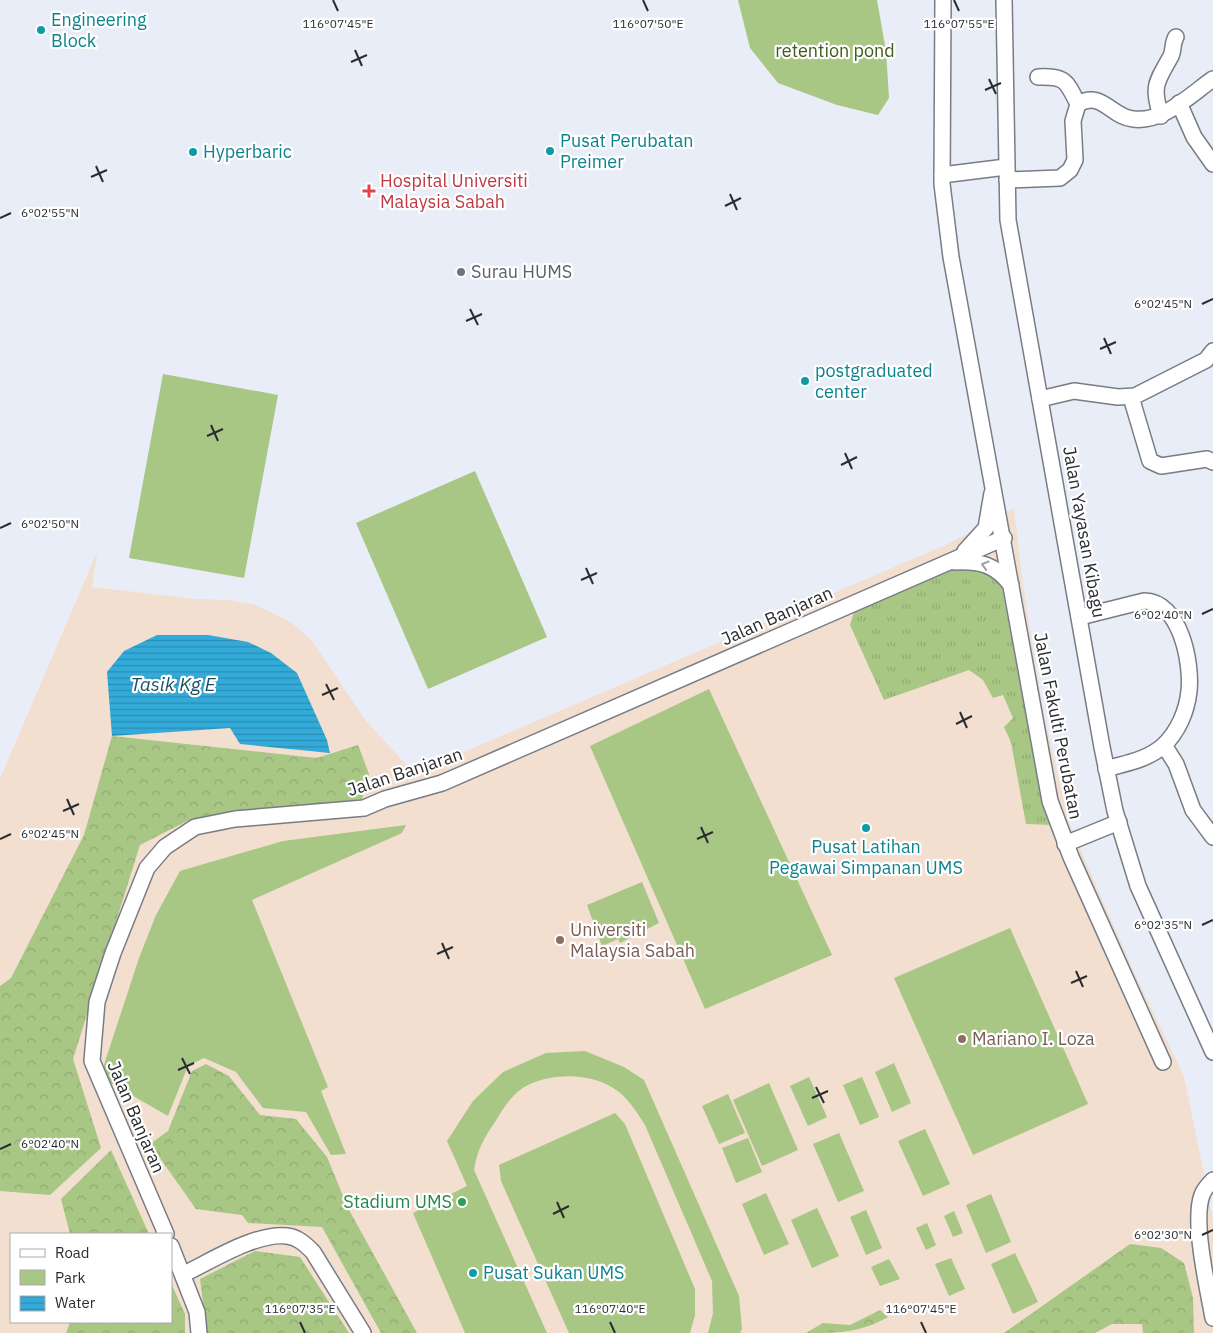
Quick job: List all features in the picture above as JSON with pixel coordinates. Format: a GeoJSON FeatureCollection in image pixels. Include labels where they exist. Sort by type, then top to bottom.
{"type":"FeatureCollection","features":[{"type":"Feature","properties":{"kind":"street","name":"Jalan Fakulti Perubatan"},"geometry":{"type":"LineString","coordinates":[[943,0],[943,198],[1050,801],[1065,844],[1163,1062]]}},
{"type":"Feature","properties":{"kind":"street","name":"Jalan Yayasan Kibagu"},"geometry":{"type":"LineString","coordinates":[[1004,0],[1008,220],[1106,769],[1118,822],[1146,905],[1213,1052]]}},
{"type":"Feature","properties":{"kind":"street"},"geometry":{"type":"LineString","coordinates":[[1161,116],[1155,97],[1156,86],[1161,70],[1172,54],[1176,36]]}},
{"type":"Feature","properties":{"kind":"street"},"geometry":{"type":"LineString","coordinates":[[1038,78],[1058,76],[1064,81],[1078,104]]}},
{"type":"Feature","properties":{"kind":"street"},"geometry":{"type":"LineString","coordinates":[[942,175],[1006,174],[1060,178],[1070,170],[1075,160],[1073,121],[1078,104],[1087,98],[1097,100],[1132,120],[1161,116],[1213,79]]}},
{"type":"Feature","properties":{"kind":"street"},"geometry":{"type":"LineString","coordinates":[[1179,103],[1194,137],[1213,164]]}},
{"type":"Feature","properties":{"kind":"street"},"geometry":{"type":"LineString","coordinates":[[1040,399],[1074,391],[1130,397],[1144,393],[1190,369],[1206,360],[1213,351]]}},
{"type":"Feature","properties":{"kind":"street"},"geometry":{"type":"LineString","coordinates":[[1130,397],[1150,461],[1161,466],[1207,459],[1213,462]]}},
{"type":"Feature","properties":{"kind":"street"},"geometry":{"type":"LineString","coordinates":[[950,562],[962,554],[986,528],[994,484]]}},
{"type":"Feature","properties":{"kind":"street","name":"Jalan Banjaran"},"geometry":{"type":"LineString","coordinates":[[166,1233],[92,1061],[97,1002],[113,953],[147,868],[165,847],[194,827],[235,819],[364,808],[385,798],[442,783],[1004,538]]}},
{"type":"Feature","properties":{"kind":"street"},"geometry":{"type":"LineString","coordinates":[[950,562],[984,564],[1000,571],[1012,586]]}},
{"type":"Feature","properties":{"kind":"street"},"geometry":{"type":"LineString","coordinates":[[1080,617],[1144,601],[1154,601],[1163,606],[1184,638],[1189,689],[1186,709],[1178,727],[1164,745],[1149,756],[1106,769]]}},
{"type":"Feature","properties":{"kind":"street"},"geometry":{"type":"LineString","coordinates":[[1164,745],[1176,764],[1194,810],[1213,837]]}},
{"type":"Feature","properties":{"kind":"street"},"geometry":{"type":"LineString","coordinates":[[1065,844],[1118,822]]}},
{"type":"Feature","properties":{"kind":"street"},"geometry":{"type":"LineString","coordinates":[[1213,1180],[1202,1196],[1199,1208],[1201,1244],[1213,1318]]}},
{"type":"Feature","properties":{"kind":"street"},"geometry":{"type":"LineString","coordinates":[[184,1274],[265,1236],[288,1236],[302,1242],[313,1252],[363,1333]]}},
{"type":"Feature","properties":{"kind":"street"},"geometry":{"type":"LineString","coordinates":[[172,1248],[184,1274],[196,1312],[199,1333]]}},
{"type":"Feature","properties":{"kind":"shaded area","name":"Universiti Malaysia Sabah"},"geometry":{"type":"Polygon","coordinates":[[[1014,508],[1023,585],[1044,716],[1070,825],[1133,970],[1184,1076],[1213,1219],[1213,1333],[0,1333],[0,779],[97,552],[92,587],[195,599],[229,600],[256,605],[292,623],[312,641],[366,721],[412,771],[417,772],[948,544],[1014,508]]]}},
{"type":"Feature","properties":{"kind":"green space","name":"retention pond"},"geometry":{"type":"Polygon","coordinates":[[[738,0],[877,0],[886,51],[889,98],[878,115],[837,105],[778,83],[750,48],[738,0]]]}},
{"type":"Feature","properties":{"kind":"green space"},"geometry":{"type":"Polygon","coordinates":[[[163,374],[278,395],[244,578],[129,558],[163,374]]]}},
{"type":"Feature","properties":{"kind":"green space"},"geometry":{"type":"Polygon","coordinates":[[[475,471],[547,637],[428,689],[356,523],[475,471]]]}},
{"type":"Feature","properties":{"kind":"green space"},"geometry":{"type":"Polygon","coordinates":[[[972,565],[990,570],[1002,588],[1038,782],[1052,825],[1026,824],[1011,742],[1004,727],[1013,718],[1003,695],[993,698],[983,680],[969,670],[884,700],[850,625],[854,612],[951,569],[972,565]]]}},
{"type":"Feature","properties":{"kind":"green space"},"geometry":{"type":"Polygon","coordinates":[[[709,689],[832,955],[705,1009],[590,746],[709,689]]]}},
{"type":"Feature","properties":{"kind":"green space"},"geometry":{"type":"Polygon","coordinates":[[[112,736],[317,758],[358,745],[369,774],[362,799],[191,819],[140,845],[73,1059],[101,1148],[50,1195],[0,1191],[0,986],[11,978],[84,835],[112,736]]]}},
{"type":"Feature","properties":{"kind":"green space"},"geometry":{"type":"Polygon","coordinates":[[[406,825],[402,833],[252,900],[328,1087],[321,1091],[346,1154],[331,1155],[306,1112],[263,1108],[236,1072],[204,1058],[188,1066],[168,1116],[100,1077],[139,958],[156,915],[180,871],[283,841],[406,825]]]}},
{"type":"Feature","properties":{"kind":"green space"},"geometry":{"type":"Polygon","coordinates":[[[642,882],[659,923],[620,943],[618,939],[602,946],[587,905],[642,882]]]}},
{"type":"Feature","properties":{"kind":"green space"},"geometry":{"type":"Polygon","coordinates":[[[1010,928],[1088,1104],[973,1155],[894,978],[1010,928]]]}},
{"type":"Feature","properties":{"kind":"green space","name":"Stadium UMS"},"geometry":{"type":"Polygon","coordinates":[[[585,1051],[624,1067],[644,1080],[739,1296],[742,1329],[740,1333],[708,1333],[713,1313],[712,1281],[645,1125],[637,1112],[619,1092],[609,1086],[587,1078],[562,1076],[528,1085],[513,1096],[484,1139],[474,1170],[547,1333],[465,1333],[413,1213],[467,1186],[447,1141],[473,1101],[503,1072],[546,1053],[585,1051]]]}},
{"type":"Feature","properties":{"kind":"green space"},"geometry":{"type":"Polygon","coordinates":[[[894,1063],[911,1103],[892,1112],[875,1072],[894,1063]]]}},
{"type":"Feature","properties":{"kind":"green space"},"geometry":{"type":"Polygon","coordinates":[[[206,1064],[229,1076],[260,1115],[296,1119],[327,1157],[348,1208],[417,1333],[381,1333],[322,1227],[248,1223],[242,1215],[196,1209],[150,1144],[168,1131],[192,1071],[206,1064]]]}},
{"type":"Feature","properties":{"kind":"green space"},"geometry":{"type":"Polygon","coordinates":[[[809,1077],[827,1117],[808,1126],[790,1086],[809,1077]]]}},
{"type":"Feature","properties":{"kind":"green space"},"geometry":{"type":"Polygon","coordinates":[[[862,1077],[879,1117],[860,1125],[843,1085],[862,1077]]]}},
{"type":"Feature","properties":{"kind":"green space"},"geometry":{"type":"Polygon","coordinates":[[[769,1083],[798,1150],[762,1166],[733,1100],[769,1083]]]}},
{"type":"Feature","properties":{"kind":"green space"},"geometry":{"type":"Polygon","coordinates":[[[728,1094],[745,1133],[719,1144],[702,1106],[728,1094]]]}},
{"type":"Feature","properties":{"kind":"green space"},"geometry":{"type":"Polygon","coordinates":[[[615,1113],[625,1124],[695,1289],[695,1315],[690,1333],[569,1333],[501,1181],[499,1165],[615,1113]]]}},
{"type":"Feature","properties":{"kind":"green space"},"geometry":{"type":"Polygon","coordinates":[[[925,1129],[950,1184],[923,1196],[898,1141],[925,1129]]]}},
{"type":"Feature","properties":{"kind":"green space"},"geometry":{"type":"Polygon","coordinates":[[[839,1133],[864,1191],[838,1202],[813,1144],[839,1133]]]}},
{"type":"Feature","properties":{"kind":"green space"},"geometry":{"type":"Polygon","coordinates":[[[748,1138],[762,1172],[736,1183],[722,1148],[748,1138]]]}},
{"type":"Feature","properties":{"kind":"green space"},"geometry":{"type":"Polygon","coordinates":[[[111,1150],[149,1233],[70,1233],[61,1199],[111,1150]]]}},
{"type":"Feature","properties":{"kind":"green space"},"geometry":{"type":"Polygon","coordinates":[[[766,1193],[789,1244],[764,1255],[742,1204],[766,1193]]]}},
{"type":"Feature","properties":{"kind":"green space"},"geometry":{"type":"Polygon","coordinates":[[[991,1194],[1011,1242],[986,1253],[966,1205],[991,1194]]]}},
{"type":"Feature","properties":{"kind":"green space"},"geometry":{"type":"Polygon","coordinates":[[[817,1208],[839,1256],[812,1268],[791,1220],[817,1208]]]}},
{"type":"Feature","properties":{"kind":"green space"},"geometry":{"type":"Polygon","coordinates":[[[866,1210],[882,1248],[866,1255],[850,1217],[866,1210]]]}},
{"type":"Feature","properties":{"kind":"green space"},"geometry":{"type":"Polygon","coordinates":[[[954,1211],[963,1233],[953,1237],[944,1216],[954,1211]]]}},
{"type":"Feature","properties":{"kind":"green space"},"geometry":{"type":"Polygon","coordinates":[[[927,1223],[936,1245],[926,1250],[916,1228],[927,1223]]]}},
{"type":"Feature","properties":{"kind":"green space"},"geometry":{"type":"Polygon","coordinates":[[[1130,1244],[1161,1248],[1184,1263],[1193,1298],[1194,1333],[1143,1333],[1142,1324],[1112,1324],[1095,1333],[1004,1333],[1130,1244]]]}},
{"type":"Feature","properties":{"kind":"green space"},"geometry":{"type":"Polygon","coordinates":[[[255,1251],[300,1257],[349,1333],[207,1333],[200,1279],[255,1251]]]}},
{"type":"Feature","properties":{"kind":"green space"},"geometry":{"type":"Polygon","coordinates":[[[1015,1253],[1038,1302],[1013,1314],[991,1264],[1015,1253]]]}},
{"type":"Feature","properties":{"kind":"green space"},"geometry":{"type":"Polygon","coordinates":[[[951,1258],[965,1289],[949,1296],[935,1264],[951,1258]]]}},
{"type":"Feature","properties":{"kind":"green space"},"geometry":{"type":"Polygon","coordinates":[[[889,1259],[900,1279],[880,1286],[871,1267],[889,1259]]]}},
{"type":"Feature","properties":{"kind":"green space"},"geometry":{"type":"Polygon","coordinates":[[[172,1285],[185,1314],[185,1333],[66,1333],[70,1323],[172,1323],[172,1285]]]}},
{"type":"Feature","properties":{"kind":"green space"},"geometry":{"type":"Polygon","coordinates":[[[880,1310],[888,1317],[868,1326],[849,1331],[806,1333],[823,1323],[850,1325],[880,1310]]]}},
{"type":"Feature","properties":{"kind":"water","name":"Tasik Kg E"},"geometry":{"type":"Polygon","coordinates":[[[157,635],[208,635],[248,642],[271,653],[297,673],[327,740],[330,753],[240,744],[230,728],[112,736],[107,672],[124,651],[157,635]]]}},
{"type":"Feature","properties":{"kind":"place","name":"Engineering Block"},"geometry":{"type":"Point","coordinates":[41,30]}},
{"type":"Feature","properties":{"kind":"place","name":"Pusat Perubatan Preimer"},"geometry":{"type":"Point","coordinates":[550,151]}},
{"type":"Feature","properties":{"kind":"place","name":"Hyperbaric"},"geometry":{"type":"Point","coordinates":[193,152]}},
{"type":"Feature","properties":{"kind":"place","name":"Hospital Universiti Malaysia Sabah"},"geometry":{"type":"Point","coordinates":[369,191]}},
{"type":"Feature","properties":{"kind":"place","name":"Surau HUMS"},"geometry":{"type":"Point","coordinates":[461,272]}},
{"type":"Feature","properties":{"kind":"place","name":"postgraduated center"},"geometry":{"type":"Point","coordinates":[805,381]}},
{"type":"Feature","properties":{"kind":"place","name":"Pusat Latihan Pegawai Simpanan UMS"},"geometry":{"type":"Point","coordinates":[866,828]}},
{"type":"Feature","properties":{"kind":"place","name":"Universiti Malaysia Sabah"},"geometry":{"type":"Point","coordinates":[560,940]}},
{"type":"Feature","properties":{"kind":"place","name":"Mariano I. Loza"},"geometry":{"type":"Point","coordinates":[962,1039]}},
{"type":"Feature","properties":{"kind":"place","name":"Stadium UMS"},"geometry":{"type":"Point","coordinates":[462,1202]}},
{"type":"Feature","properties":{"kind":"place","name":"Pusat Sukan UMS"},"geometry":{"type":"Point","coordinates":[473,1273]}}]}
